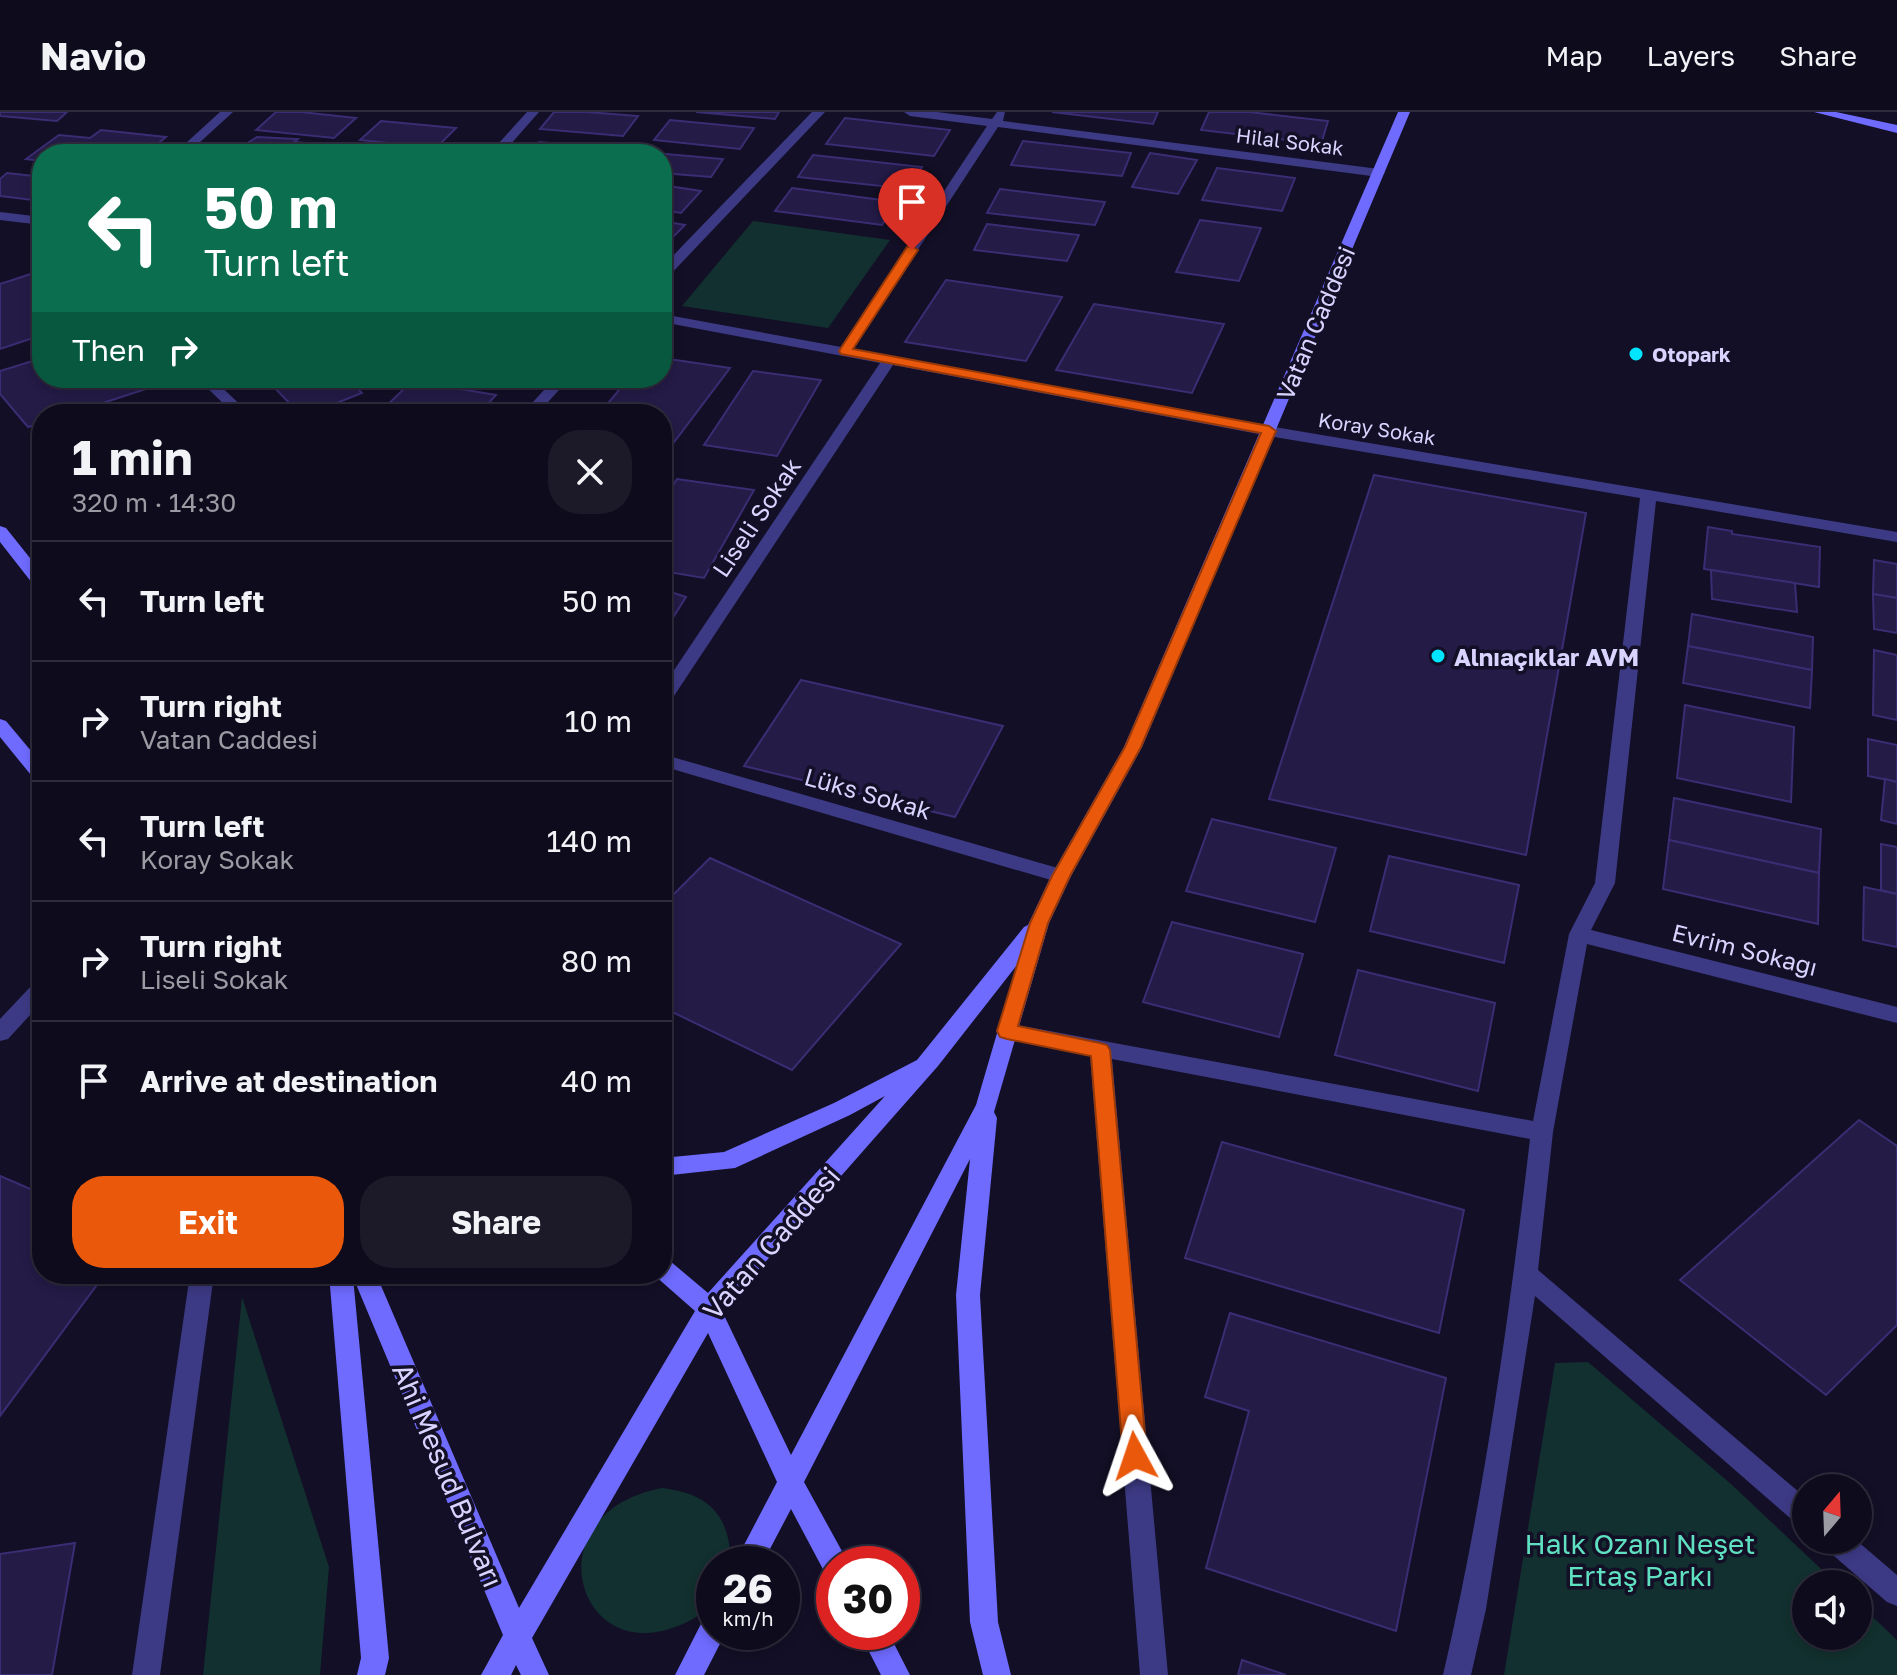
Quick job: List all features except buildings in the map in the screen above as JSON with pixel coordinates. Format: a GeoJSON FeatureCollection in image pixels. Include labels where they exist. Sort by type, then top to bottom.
{"type":"FeatureCollection","features":[{"type":"Feature","properties":{"kind":"main road","name":"Vatan Caddesi"},"geometry":{"type":"LineString","coordinates":[[758,1546],[987,1105],[1039,923],[1061,876],[1133,747],[1404,112]]}},
{"type":"Feature","properties":{"kind":"main road"},"geometry":{"type":"LineString","coordinates":[[1820,112],[1897,129]]}},
{"type":"Feature","properties":{"kind":"main road"},"geometry":{"type":"LineString","coordinates":[[0,531],[32,571]]}},
{"type":"Feature","properties":{"kind":"main road"},"geometry":{"type":"LineString","coordinates":[[0,725],[32,764]]}},
{"type":"Feature","properties":{"kind":"main road","name":"Vatan Caddesi"},"geometry":{"type":"LineString","coordinates":[[495,1675],[709,1309],[930,1060],[1039,923]]}},
{"type":"Feature","properties":{"kind":"main road"},"geometry":{"type":"LineString","coordinates":[[672,1166],[727,1161],[842,1109],[930,1060]]}},
{"type":"Feature","properties":{"kind":"main road"},"geometry":{"type":"LineString","coordinates":[[987,1105],[968,1295],[984,1622],[997,1675]]}},
{"type":"Feature","properties":{"kind":"main road"},"geometry":{"type":"LineString","coordinates":[[672,1277],[709,1309],[791,1484],[825,1546]]}},
{"type":"Feature","properties":{"kind":"main road"},"geometry":{"type":"LineString","coordinates":[[342,1284],[375,1658],[371,1675]]}},
{"type":"Feature","properties":{"kind":"main road","name":"Ahi Mesud Bulvarı"},"geometry":{"type":"LineString","coordinates":[[368,1284],[516,1638],[535,1675]]}},
{"type":"Feature","properties":{"kind":"main road"},"geometry":{"type":"LineString","coordinates":[[689,1675],[702,1650]]}},
{"type":"Feature","properties":{"kind":"main road"},"geometry":{"type":"LineString","coordinates":[[883,1650],[896,1675]]}},
{"type":"Feature","properties":{"kind":"street"},"geometry":{"type":"LineString","coordinates":[[191,144],[227,112]]}},
{"type":"Feature","properties":{"kind":"street"},"geometry":{"type":"LineString","coordinates":[[504,144],[533,112]]}},
{"type":"Feature","properties":{"kind":"street"},"geometry":{"type":"LineString","coordinates":[[672,265],[819,112]]}},
{"type":"Feature","properties":{"kind":"street","name":"Hilal Sokak"},"geometry":{"type":"LineString","coordinates":[[910,112],[998,117],[1379,173]]}},
{"type":"Feature","properties":{"kind":"street"},"geometry":{"type":"LineString","coordinates":[[845,351],[998,117]]}},
{"type":"Feature","properties":{"kind":"street"},"geometry":{"type":"LineString","coordinates":[[0,216],[32,220]]}},
{"type":"Feature","properties":{"kind":"street","name":"Koray Sokak"},"geometry":{"type":"LineString","coordinates":[[672,320],[1269,431],[1897,537]]}},
{"type":"Feature","properties":{"kind":"street","name":"Liseli Sokak"},"geometry":{"type":"LineString","coordinates":[[672,686],[889,360]]}},
{"type":"Feature","properties":{"kind":"street"},"geometry":{"type":"LineString","coordinates":[[215,388],[232,404]]}},
{"type":"Feature","properties":{"kind":"street"},"geometry":{"type":"LineString","coordinates":[[538,404],[554,388]]}},
{"type":"Feature","properties":{"kind":"street"},"geometry":{"type":"LineString","coordinates":[[1457,1675],[1472,1609],[1526,1274],[1542,1132],[1579,934],[1605,883],[1649,493]]}},
{"type":"Feature","properties":{"kind":"street","name":"Lüks Sokak"},"geometry":{"type":"LineString","coordinates":[[672,763],[1061,876]]}},
{"type":"Feature","properties":{"kind":"street","name":"Evrim Sokağı"},"geometry":{"type":"LineString","coordinates":[[1579,934],[1897,1015]]}},
{"type":"Feature","properties":{"kind":"street"},"geometry":{"type":"LineString","coordinates":[[0,1033],[32,999]]}},
{"type":"Feature","properties":{"kind":"street"},"geometry":{"type":"LineString","coordinates":[[1007,1031],[1542,1132]]}},
{"type":"Feature","properties":{"kind":"street"},"geometry":{"type":"LineString","coordinates":[[1100,1050],[1154,1675]]}},
{"type":"Feature","properties":{"kind":"street"},"geometry":{"type":"LineString","coordinates":[[1526,1274],[1792,1503]]}},
{"type":"Feature","properties":{"kind":"street"},"geometry":{"type":"LineString","coordinates":[[146,1675],[201,1284]]}},
{"type":"Feature","properties":{"kind":"street"},"geometry":{"type":"LineString","coordinates":[[1852,1554],[1897,1593]]}},
{"type":"Feature","properties":{"kind":"green space"},"geometry":{"type":"Polygon","coordinates":[[[753,221],[890,240],[828,328],[682,306],[753,221]]]}},
{"type":"Feature","properties":{"kind":"green space"},"geometry":{"type":"Polygon","coordinates":[[[242,1297],[329,1567],[320,1675],[203,1675],[242,1297]]]}},
{"type":"Feature","properties":{"kind":"green space","name":"Halk Ozanı Neşet Ertaş Parkı"},"geometry":{"type":"Polygon","coordinates":[[[1588,1362],[1731,1484],[1792,1542],[1792,1554],[1805,1554],[1822,1570],[1792,1570],[1792,1650],[1872,1650],[1872,1616],[1897,1640],[1897,1675],[1504,1675],[1555,1363],[1588,1362]]]}},
{"type":"Feature","properties":{"kind":"green space"},"geometry":{"type":"Polygon","coordinates":[[[662,1488],[704,1501],[721,1519],[729,1546],[696,1546],[696,1617],[692,1620],[675,1627],[641,1633],[613,1625],[593,1606],[583,1581],[583,1553],[595,1526],[621,1503],[662,1488]]]}},
{"type":"Feature","properties":{"kind":"place","name":"Otopark"},"geometry":{"type":"Point","coordinates":[1636,354]}},
{"type":"Feature","properties":{"kind":"place","name":"Alnıaçıklar AVM"},"geometry":{"type":"Point","coordinates":[1438,656]}},
{"type":"Feature","properties":{"kind":"route"},"geometry":{"type":"LineString","coordinates":[[912,250],[845,351],[1269,431],[1133,747],[1061,876],[1039,923],[1007,1031],[1100,1050],[1135,1456]]}}]}
